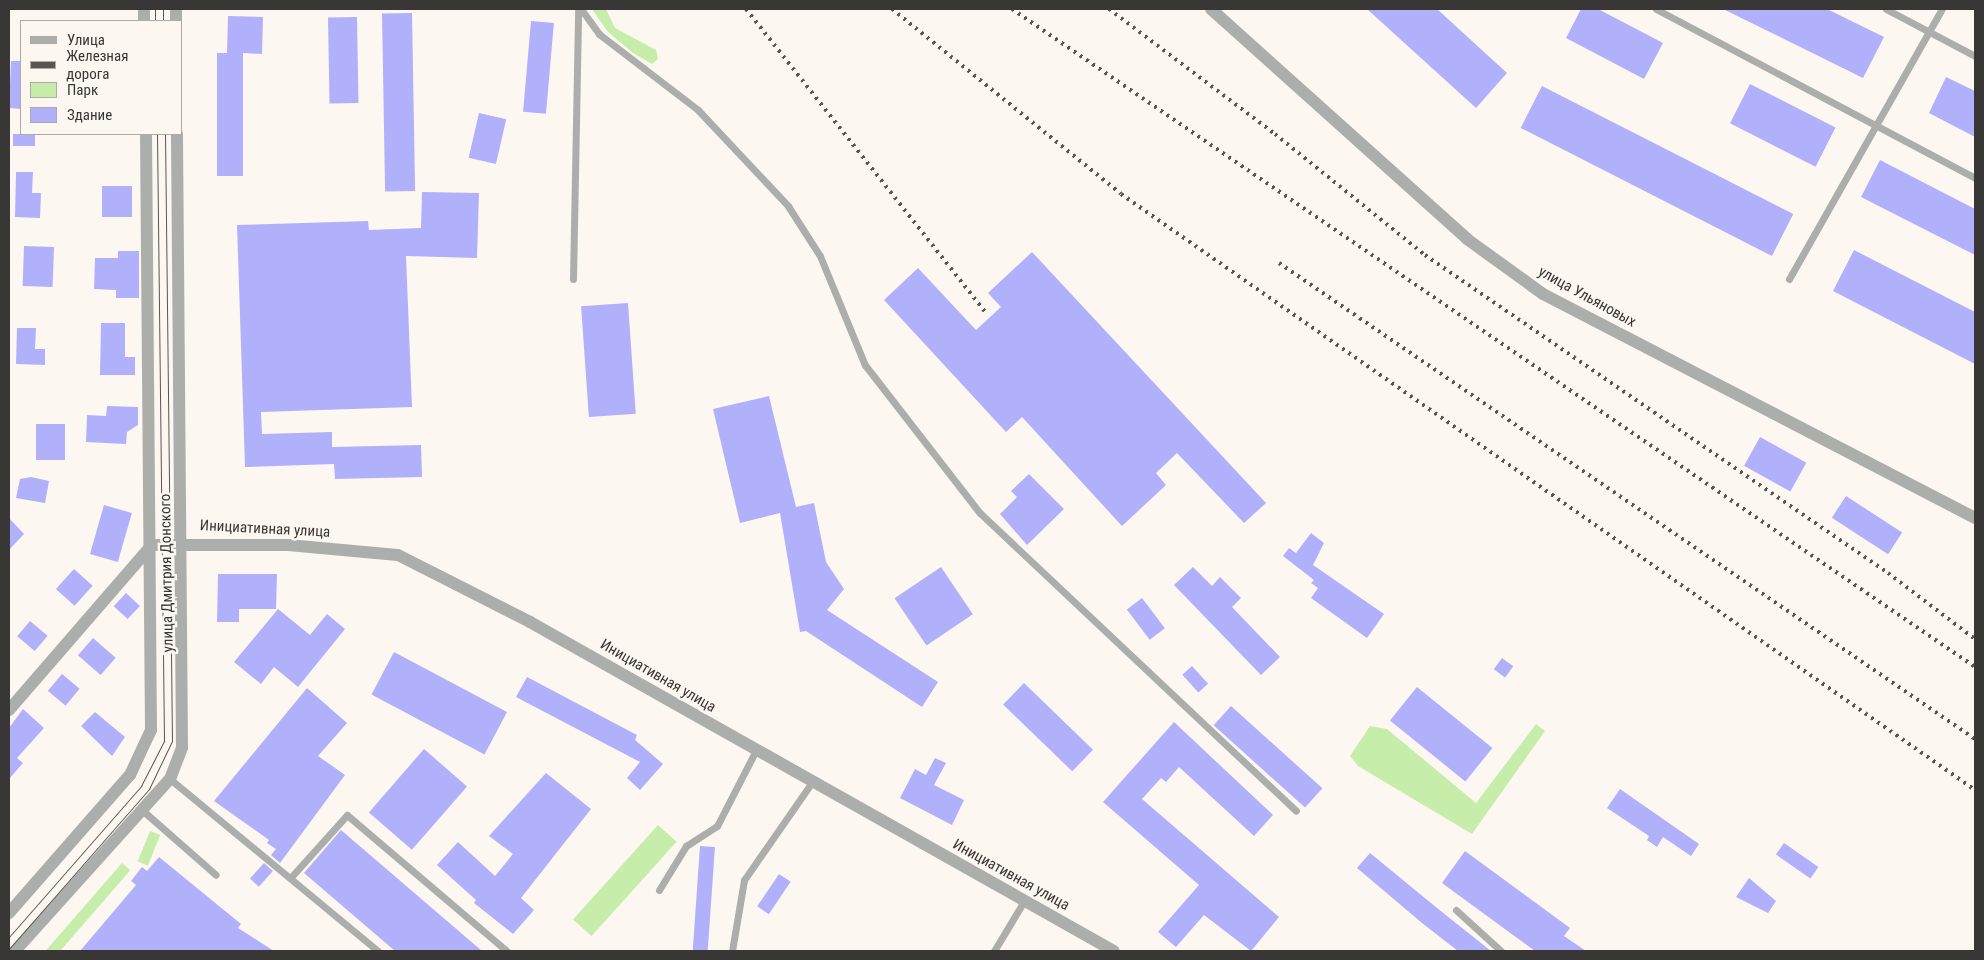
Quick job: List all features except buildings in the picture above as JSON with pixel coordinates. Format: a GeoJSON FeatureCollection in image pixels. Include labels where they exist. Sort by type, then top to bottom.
{"type":"FeatureCollection","features":[{"type":"Feature","properties":{"kind":"street","name":"улица Ульяновых"},"geometry":{"type":"LineString","coordinates":[[1211,9],[1467,239],[1543,294],[1975,518]]}},
{"type":"Feature","properties":{"kind":"street","name":"улица Дмитрия Донского"},"geometry":{"type":"LineString","coordinates":[[9,913],[130,775],[151,730],[152,545],[146,135]]}},
{"type":"Feature","properties":{"kind":"street","name":"улица Дмитрия Донского"},"geometry":{"type":"LineString","coordinates":[[15,951],[170,779],[182,747],[183,542],[177,135]]}},
{"type":"Feature","properties":{"kind":"street","name":"Инициативная улица"},"geometry":{"type":"LineString","coordinates":[[152,545],[183,542],[398,555],[530,622],[1114,951]]}},
{"type":"Feature","properties":{"kind":"street"},"geometry":{"type":"LineString","coordinates":[[9,710],[152,545]]}},
{"type":"Feature","properties":{"kind":"lane"},"geometry":{"type":"LineString","coordinates":[[573,278],[579,9]]}},
{"type":"Feature","properties":{"kind":"lane"},"geometry":{"type":"LineString","coordinates":[[579,9],[599,34],[698,110],[788,206],[820,256],[865,365],[980,513],[1296,811]]}},
{"type":"Feature","properties":{"kind":"lane"},"geometry":{"type":"LineString","coordinates":[[1656,9],[1975,178]]}},
{"type":"Feature","properties":{"kind":"lane"},"geometry":{"type":"LineString","coordinates":[[1886,9],[1975,56]]}},
{"type":"Feature","properties":{"kind":"lane"},"geometry":{"type":"LineString","coordinates":[[1789,279],[1942,9]]}},
{"type":"Feature","properties":{"kind":"lane"},"geometry":{"type":"LineString","coordinates":[[659,890],[686,846],[717,826],[756,750]]}},
{"type":"Feature","properties":{"kind":"lane"},"geometry":{"type":"LineString","coordinates":[[170,779],[292,876],[378,951]]}},
{"type":"Feature","properties":{"kind":"lane"},"geometry":{"type":"LineString","coordinates":[[732,951],[744,880],[812,782]]}},
{"type":"Feature","properties":{"kind":"lane"},"geometry":{"type":"LineString","coordinates":[[142,810],[216,875]]}},
{"type":"Feature","properties":{"kind":"lane"},"geometry":{"type":"LineString","coordinates":[[292,876],[347,815],[507,951]]}},
{"type":"Feature","properties":{"kind":"lane"},"geometry":{"type":"LineString","coordinates":[[994,951],[1024,901]]}},
{"type":"Feature","properties":{"kind":"lane"},"geometry":{"type":"LineString","coordinates":[[1456,910],[1501,951]]}},
{"type":"Feature","properties":{"kind":"green space"},"geometry":{"type":"Polygon","coordinates":[[[592,9],[606,9],[615,28],[656,50],[658,59],[652,64],[633,53],[608,32],[592,9]]]}},
{"type":"Feature","properties":{"kind":"green space"},"geometry":{"type":"Polygon","coordinates":[[[1536,724],[1545,731],[1472,834],[1358,766],[1350,756],[1370,726],[1387,729],[1476,803],[1536,724]]]}},
{"type":"Feature","properties":{"kind":"green space"},"geometry":{"type":"Polygon","coordinates":[[[658,825],[677,842],[592,936],[573,919],[658,825]]]}},
{"type":"Feature","properties":{"kind":"green space"},"geometry":{"type":"Polygon","coordinates":[[[150,831],[160,835],[148,866],[138,862],[150,831]]]}},
{"type":"Feature","properties":{"kind":"green space"},"geometry":{"type":"Polygon","coordinates":[[[122,863],[130,870],[60,951],[46,951],[122,863]]]}},
{"type":"Feature","properties":{"kind":"tram line"},"geometry":{"type":"LineString","coordinates":[[155,9],[155,20]]}},
{"type":"Feature","properties":{"kind":"tram line"},"geometry":{"type":"LineString","coordinates":[[163,9],[163,20]]}},
{"type":"Feature","properties":{"kind":"tram line"},"geometry":{"type":"LineString","coordinates":[[9,937],[141,786],[164,741],[157,135]]}},
{"type":"Feature","properties":{"kind":"tram line"},"geometry":{"type":"LineString","coordinates":[[9,949],[149,789],[172,741],[165,135]]}},
{"type":"Feature","properties":{"kind":"railway"},"geometry":{"type":"LineString","coordinates":[[746,9],[986,313]]}},
{"type":"Feature","properties":{"kind":"railway"},"geometry":{"type":"LineString","coordinates":[[892,9],[1121,194],[1975,790]]}},
{"type":"Feature","properties":{"kind":"railway"},"geometry":{"type":"LineString","coordinates":[[1012,9],[1975,667]]}},
{"type":"Feature","properties":{"kind":"railway"},"geometry":{"type":"LineString","coordinates":[[1109,9],[1275,134],[1425,255],[1888,573],[1975,639]]}},
{"type":"Feature","properties":{"kind":"railway"},"geometry":{"type":"LineString","coordinates":[[1279,263],[1975,739]]}}]}
